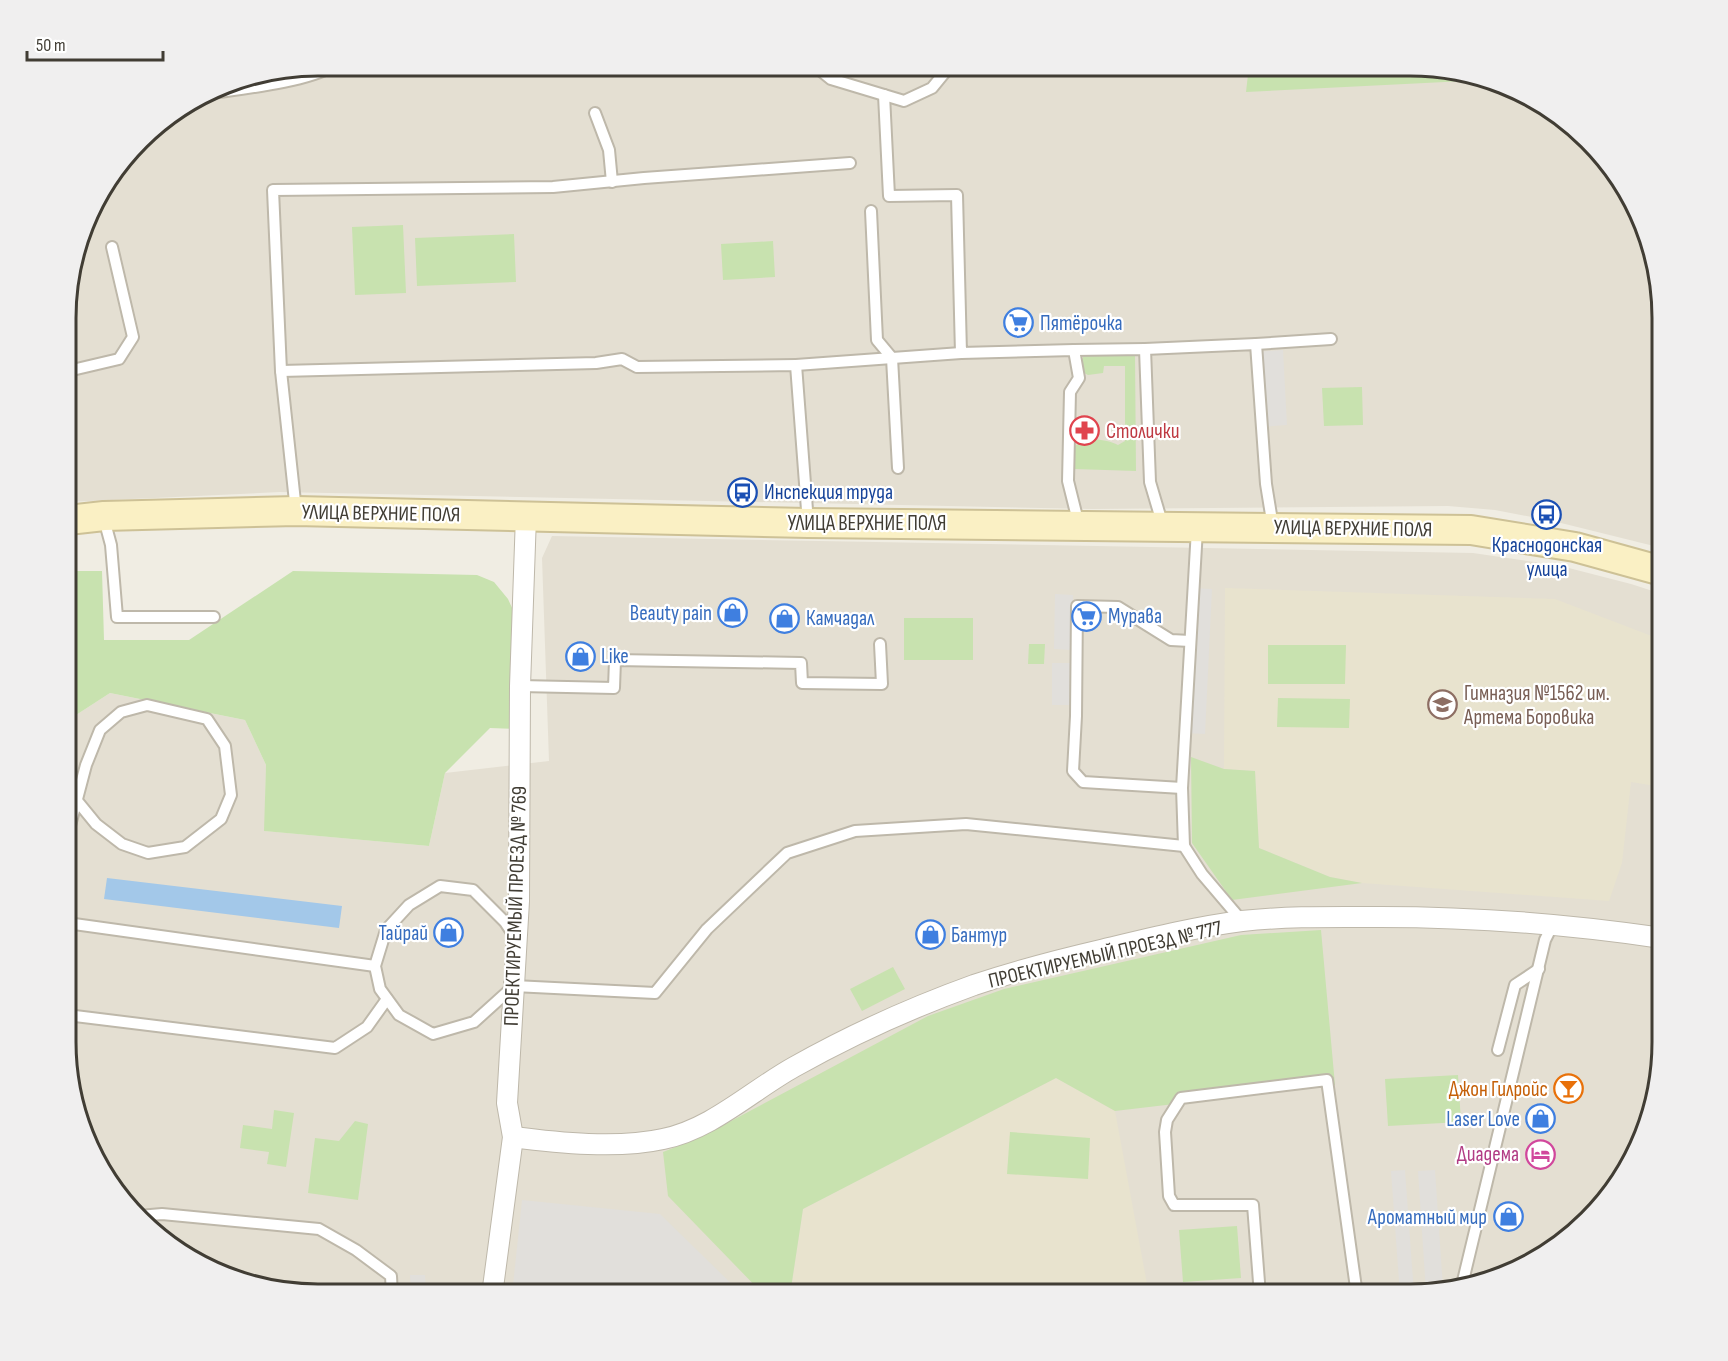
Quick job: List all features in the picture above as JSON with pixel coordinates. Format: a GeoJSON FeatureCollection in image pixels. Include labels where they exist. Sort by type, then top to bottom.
{"type":"FeatureCollection","features":[{"type":"Feature","properties":{"kind":"main road","name":"УЛИЦА ВЕРХНИЕ ПОЛЯ"},"geometry":{"type":"LineString","coordinates":[[76,519],[104,516],[296,511],[808,523],[1471,530],[1575,547],[1652,568]]}},
{"type":"Feature","properties":{"kind":"street","name":"ПРОЕКТИРУЕМЫЙ ПРОЕЗД № 769"},"geometry":{"type":"LineString","coordinates":[[493,1284],[513,1137],[507,1103],[519,901],[520,686],[526,516]]}},
{"type":"Feature","properties":{"kind":"street","name":"ПРОЕКТИРУЕМЫЙ ПРОЕЗД № 777"},"geometry":{"type":"LineString","coordinates":[[513,1137],[620,1143],[663,1139],[698,1127],[794,1067],[845,1041],[922,1005],[975,985],[1026,968],[1139,941],[1242,921],[1331,917],[1454,917],[1553,924],[1652,937]]}},
{"type":"Feature","properties":{"kind":"lane"},"geometry":{"type":"LineString","coordinates":[[827,76],[904,101],[932,88],[942,76]]}},
{"type":"Feature","properties":{"kind":"lane"},"geometry":{"type":"LineString","coordinates":[[241,89],[292,78]]}},
{"type":"Feature","properties":{"kind":"lane"},"geometry":{"type":"LineString","coordinates":[[884,95],[889,196],[957,195],[961,353]]}},
{"type":"Feature","properties":{"kind":"lane"},"geometry":{"type":"LineString","coordinates":[[595,113],[609,150],[612,182]]}},
{"type":"Feature","properties":{"kind":"lane"},"geometry":{"type":"LineString","coordinates":[[296,511],[281,371],[273,190],[553,187],[850,163]]}},
{"type":"Feature","properties":{"kind":"lane"},"geometry":{"type":"LineString","coordinates":[[872,211],[877,340],[892,358],[898,468]]}},
{"type":"Feature","properties":{"kind":"lane"},"geometry":{"type":"LineString","coordinates":[[76,369],[119,359],[133,338],[112,247]]}},
{"type":"Feature","properties":{"kind":"lane"},"geometry":{"type":"LineString","coordinates":[[281,371],[596,363],[622,359],[637,367],[796,364],[961,353],[1145,349],[1331,339]]}},
{"type":"Feature","properties":{"kind":"lane"},"geometry":{"type":"LineString","coordinates":[[1256,344],[1266,484],[1273,527]]}},
{"type":"Feature","properties":{"kind":"lane"},"geometry":{"type":"LineString","coordinates":[[1145,349],[1150,482],[1163,526]]}},
{"type":"Feature","properties":{"kind":"lane"},"geometry":{"type":"LineString","coordinates":[[1074,350],[1079,378],[1070,392],[1068,481],[1079,525]]}},
{"type":"Feature","properties":{"kind":"lane"},"geometry":{"type":"LineString","coordinates":[[796,364],[808,523]]}},
{"type":"Feature","properties":{"kind":"lane"},"geometry":{"type":"LineString","coordinates":[[104,516],[111,544],[117,617],[214,617]]}},
{"type":"Feature","properties":{"kind":"lane"},"geometry":{"type":"LineString","coordinates":[[1197,526],[1182,788],[1184,846],[1202,874],[1242,921]]}},
{"type":"Feature","properties":{"kind":"lane"},"geometry":{"type":"LineString","coordinates":[[1182,788],[1083,782],[1073,771],[1077,606],[1118,607],[1171,640],[1190,641]]}},
{"type":"Feature","properties":{"kind":"lane"},"geometry":{"type":"LineString","coordinates":[[520,686],[614,688],[615,660],[801,663],[802,683],[882,684],[880,644]]}},
{"type":"Feature","properties":{"kind":"lane"},"geometry":{"type":"LineString","coordinates":[[76,808],[86,765],[100,730],[121,712],[147,705],[207,719],[225,746],[231,795],[221,819],[185,847],[148,853],[122,844],[96,824],[78,802]]}},
{"type":"Feature","properties":{"kind":"lane"},"geometry":{"type":"LineString","coordinates":[[517,940],[505,922],[473,890],[440,886],[409,904],[386,930],[375,966],[380,989],[399,1015],[434,1034],[474,1022],[514,986],[655,993],[707,929],[787,853],[855,831],[966,824],[1184,846]]}},
{"type":"Feature","properties":{"kind":"lane"},"geometry":{"type":"LineString","coordinates":[[76,924],[375,966]]}},
{"type":"Feature","properties":{"kind":"lane"},"geometry":{"type":"LineString","coordinates":[[1464,1278],[1545,940],[1553,924]]}},
{"type":"Feature","properties":{"kind":"lane"},"geometry":{"type":"LineString","coordinates":[[1498,1050],[1515,985],[1539,969]]}},
{"type":"Feature","properties":{"kind":"lane"},"geometry":{"type":"LineString","coordinates":[[76,1016],[335,1048],[367,1027],[387,999]]}},
{"type":"Feature","properties":{"kind":"lane"},"geometry":{"type":"LineString","coordinates":[[1259,1284],[1253,1205],[1174,1205],[1169,1196],[1168,1185],[1165,1132],[1167,1120],[1181,1098],[1327,1080],[1355,1284]]}},
{"type":"Feature","properties":{"kind":"lane"},"geometry":{"type":"LineString","coordinates":[[148,1215],[162,1214],[319,1229],[356,1250],[391,1276],[391,1284]]}},
{"type":"Feature","properties":{"kind":"shaded area"},"geometry":{"type":"Polygon","coordinates":[[[318,76],[1410,76],[1457,81],[1488,89],[1517,101],[1557,126],[1581,147],[1602,171],[1627,211],[1639,240],[1647,271],[1652,318],[1652,546],[1557,522],[1495,510],[1448,506],[1092,509],[280,492],[76,502],[77,302],[81,271],[89,240],[101,211],[126,171],[147,147],[171,126],[211,101],[240,89],[271,81],[318,76]]]}},
{"type":"Feature","properties":{"kind":"shaded area"},"geometry":{"type":"Polygon","coordinates":[[[1283,350],[1287,425],[1261,427],[1257,352],[1283,350]]]}},
{"type":"Feature","properties":{"kind":"shaded area"},"geometry":{"type":"Polygon","coordinates":[[[552,536],[1473,553],[1561,566],[1652,591],[1652,1043],[1647,1090],[1639,1121],[1627,1150],[1611,1177],[1592,1202],[1569,1225],[1544,1244],[1517,1260],[1488,1272],[1457,1280],[1426,1284],[302,1284],[271,1280],[240,1272],[211,1260],[171,1235],[147,1214],[126,1190],[101,1150],[89,1121],[81,1090],[76,1043],[76,715],[110,693],[245,720],[266,765],[265,831],[429,846],[445,773],[549,761],[542,558],[552,536]]]}},
{"type":"Feature","properties":{"kind":"shaded area"},"geometry":{"type":"Polygon","coordinates":[[[1192,588],[1212,589],[1205,734],[1185,733],[1192,588]]]}},
{"type":"Feature","properties":{"kind":"shaded area","name":"Гимназия №1562 им. Артема Боровика"},"geometry":{"type":"Polygon","coordinates":[[[1225,588],[1555,599],[1652,636],[1652,785],[1631,782],[1622,863],[1609,901],[1362,883],[1330,877],[1259,848],[1255,771],[1224,769],[1225,588]]]}},
{"type":"Feature","properties":{"kind":"shaded area"},"geometry":{"type":"Polygon","coordinates":[[[1055,594],[1073,595],[1072,650],[1054,649],[1055,594]]]}},
{"type":"Feature","properties":{"kind":"shaded area"},"geometry":{"type":"Polygon","coordinates":[[[1052,663],[1070,663],[1069,705],[1052,705],[1052,663]]]}},
{"type":"Feature","properties":{"kind":"shaded area"},"geometry":{"type":"Polygon","coordinates":[[[1056,1078],[1115,1111],[1147,1284],[792,1284],[803,1209],[1056,1078]]]}},
{"type":"Feature","properties":{"kind":"shaded area"},"geometry":{"type":"Polygon","coordinates":[[[1405,1170],[1413,1284],[1399,1284],[1391,1171],[1405,1170]]]}},
{"type":"Feature","properties":{"kind":"shaded area"},"geometry":{"type":"Polygon","coordinates":[[[1435,1170],[1443,1282],[1425,1284],[1418,1171],[1435,1170]]]}},
{"type":"Feature","properties":{"kind":"shaded area"},"geometry":{"type":"Polygon","coordinates":[[[522,1200],[660,1214],[732,1284],[513,1284],[522,1200]]]}},
{"type":"Feature","properties":{"kind":"shaded area"},"geometry":{"type":"Polygon","coordinates":[[[410,1275],[425,1275],[425,1284],[410,1284],[410,1275]]]}},
{"type":"Feature","properties":{"kind":"green space"},"geometry":{"type":"Polygon","coordinates":[[[1248,76],[1410,76],[1458,81],[1246,92],[1248,76]]]}},
{"type":"Feature","properties":{"kind":"green space"},"geometry":{"type":"Polygon","coordinates":[[[403,225],[406,293],[355,295],[352,227],[403,225]]]}},
{"type":"Feature","properties":{"kind":"green space"},"geometry":{"type":"Polygon","coordinates":[[[514,234],[516,282],[417,286],[415,238],[514,234]]]}},
{"type":"Feature","properties":{"kind":"green space"},"geometry":{"type":"Polygon","coordinates":[[[773,241],[775,277],[723,280],[721,244],[773,241]]]}},
{"type":"Feature","properties":{"kind":"green space"},"geometry":{"type":"Polygon","coordinates":[[[1130,353],[1135,355],[1136,471],[1074,469],[1074,447],[1084,441],[1107,441],[1118,445],[1125,441],[1125,366],[1104,366],[1103,373],[1088,375],[1082,372],[1081,362],[1084,355],[1130,353]]]}},
{"type":"Feature","properties":{"kind":"green space"},"geometry":{"type":"Polygon","coordinates":[[[1362,387],[1363,425],[1324,426],[1322,388],[1362,387]]]}},
{"type":"Feature","properties":{"kind":"green space"},"geometry":{"type":"Polygon","coordinates":[[[76,571],[102,571],[104,640],[189,640],[293,571],[477,575],[494,582],[508,599],[518,621],[514,729],[490,728],[445,773],[429,846],[264,831],[266,765],[245,720],[110,693],[76,715],[76,571]]]}},
{"type":"Feature","properties":{"kind":"green space"},"geometry":{"type":"Polygon","coordinates":[[[904,618],[973,618],[973,660],[904,660],[904,618]]]}},
{"type":"Feature","properties":{"kind":"green space"},"geometry":{"type":"Polygon","coordinates":[[[1029,644],[1045,644],[1044,664],[1028,664],[1029,644]]]}},
{"type":"Feature","properties":{"kind":"green space"},"geometry":{"type":"Polygon","coordinates":[[[1268,645],[1346,645],[1345,684],[1268,684],[1268,645]]]}},
{"type":"Feature","properties":{"kind":"green space"},"geometry":{"type":"Polygon","coordinates":[[[1278,698],[1350,699],[1349,728],[1277,727],[1278,698]]]}},
{"type":"Feature","properties":{"kind":"green space"},"geometry":{"type":"Polygon","coordinates":[[[1191,757],[1224,769],[1255,771],[1259,848],[1330,877],[1362,883],[1232,900],[1192,843],[1191,757]]]}},
{"type":"Feature","properties":{"kind":"green space"},"geometry":{"type":"Polygon","coordinates":[[[1321,930],[1335,1085],[1115,1111],[1056,1078],[803,1209],[792,1284],[753,1284],[668,1196],[663,1152],[701,1137],[928,1016],[1004,989],[1241,935],[1321,930]]]}},
{"type":"Feature","properties":{"kind":"green space"},"geometry":{"type":"Polygon","coordinates":[[[893,967],[905,989],[862,1011],[850,989],[893,967]]]}},
{"type":"Feature","properties":{"kind":"green space"},"geometry":{"type":"Polygon","coordinates":[[[1458,1075],[1461,1122],[1388,1126],[1385,1079],[1458,1075]]]}},
{"type":"Feature","properties":{"kind":"green space"},"geometry":{"type":"Polygon","coordinates":[[[274,1110],[294,1113],[286,1167],[267,1164],[269,1152],[240,1148],[243,1125],[272,1129],[274,1110]]]}},
{"type":"Feature","properties":{"kind":"green space"},"geometry":{"type":"Polygon","coordinates":[[[355,1121],[368,1124],[358,1200],[308,1193],[315,1138],[339,1141],[355,1121]]]}},
{"type":"Feature","properties":{"kind":"green space"},"geometry":{"type":"Polygon","coordinates":[[[1010,1132],[1090,1138],[1088,1179],[1007,1174],[1010,1132]]]}},
{"type":"Feature","properties":{"kind":"green space"},"geometry":{"type":"Polygon","coordinates":[[[1237,1226],[1241,1278],[1183,1282],[1179,1230],[1237,1226]]]}},
{"type":"Feature","properties":{"kind":"water"},"geometry":{"type":"Polygon","coordinates":[[[107,878],[342,906],[339,928],[104,899],[107,878]]]}},
{"type":"Feature","properties":{"kind":"place","name":"Пятёрочка"},"geometry":{"type":"Point","coordinates":[1019,323]}},
{"type":"Feature","properties":{"kind":"place","name":"Столички"},"geometry":{"type":"Point","coordinates":[1085,431]}},
{"type":"Feature","properties":{"kind":"place","name":"Инспекция труда"},"geometry":{"type":"Point","coordinates":[743,492]}},
{"type":"Feature","properties":{"kind":"place","name":"Краснодонская улица"},"geometry":{"type":"Point","coordinates":[1547,514]}},
{"type":"Feature","properties":{"kind":"place","name":"Beauty pain"},"geometry":{"type":"Point","coordinates":[733,613]}},
{"type":"Feature","properties":{"kind":"place","name":"Мурава"},"geometry":{"type":"Point","coordinates":[1087,616]}},
{"type":"Feature","properties":{"kind":"place","name":"Камчадал"},"geometry":{"type":"Point","coordinates":[785,618]}},
{"type":"Feature","properties":{"kind":"place","name":"Like"},"geometry":{"type":"Point","coordinates":[580,656]}},
{"type":"Feature","properties":{"kind":"place","name":"Гимназия №1562 им. Артема Боровика"},"geometry":{"type":"Point","coordinates":[1443,705]}},
{"type":"Feature","properties":{"kind":"place","name":"Тайрай"},"geometry":{"type":"Point","coordinates":[449,933]}},
{"type":"Feature","properties":{"kind":"place","name":"Бантур"},"geometry":{"type":"Point","coordinates":[930,935]}},
{"type":"Feature","properties":{"kind":"place","name":"Джон Гилройс"},"geometry":{"type":"Point","coordinates":[1569,1089]}},
{"type":"Feature","properties":{"kind":"place","name":"Laser Love"},"geometry":{"type":"Point","coordinates":[1541,1119]}},
{"type":"Feature","properties":{"kind":"place","name":"Диадема"},"geometry":{"type":"Point","coordinates":[1540,1154]}},
{"type":"Feature","properties":{"kind":"place","name":"Ароматный мир"},"geometry":{"type":"Point","coordinates":[1508,1217]}}]}
